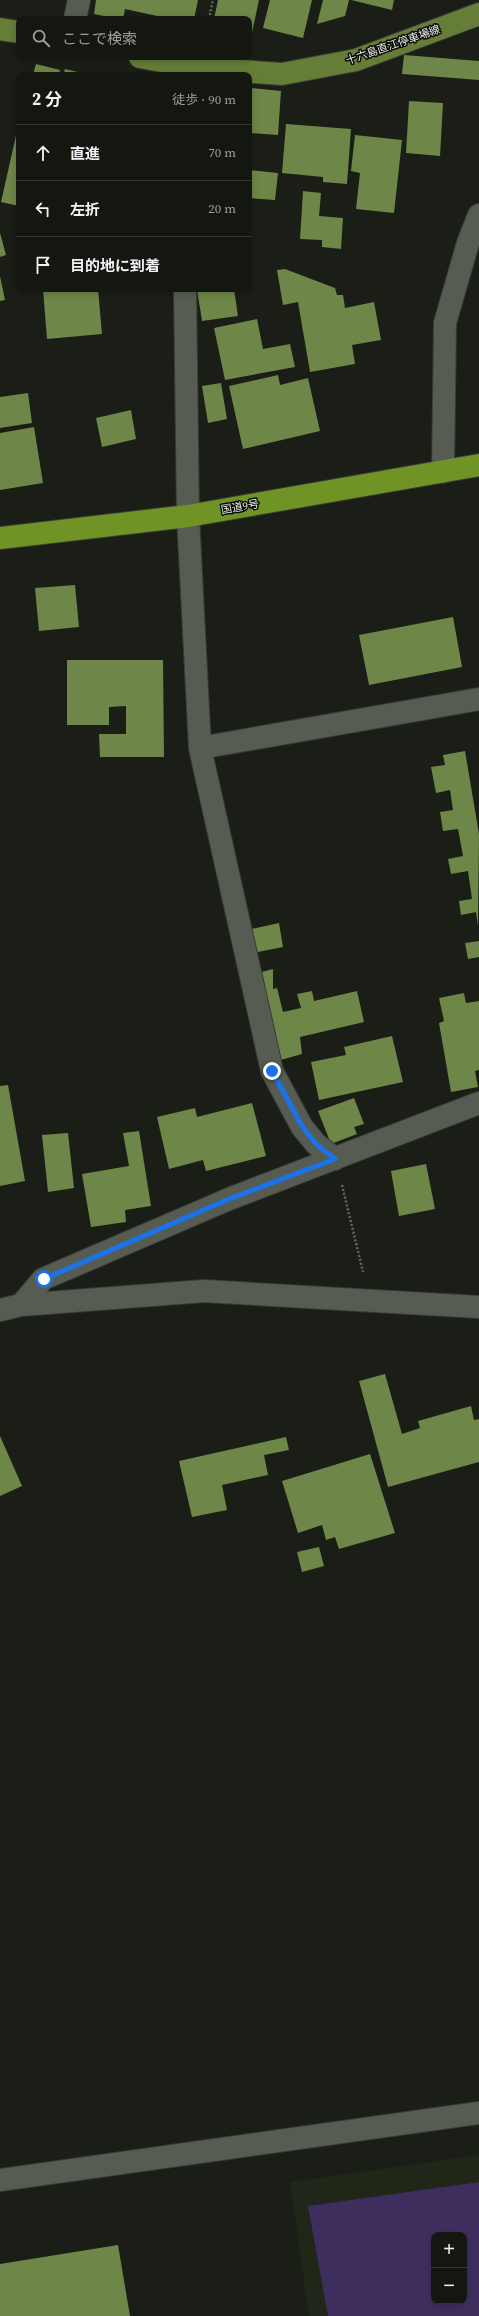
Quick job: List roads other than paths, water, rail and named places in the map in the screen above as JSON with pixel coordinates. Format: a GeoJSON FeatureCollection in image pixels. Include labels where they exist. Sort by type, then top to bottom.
{"type":"FeatureCollection","features":[{"type":"Feature","properties":{"kind":"highway","name":"国道9号"},"geometry":{"type":"LineString","coordinates":[[0,538],[188,516],[479,466]]}},
{"type":"Feature","properties":{"kind":"main road","name":"十六島直江停車場線"},"geometry":{"type":"LineString","coordinates":[[252,73],[282,74],[356,60],[479,14]]}},
{"type":"Feature","properties":{"kind":"main road"},"geometry":{"type":"LineString","coordinates":[[0,29],[16,32]]}},
{"type":"Feature","properties":{"kind":"main road","name":"十六島直江停車場線"},"geometry":{"type":"LineString","coordinates":[[152,60],[199,72]]}},
{"type":"Feature","properties":{"kind":"street"},"geometry":{"type":"LineString","coordinates":[[76,16],[79,0]]}},
{"type":"Feature","properties":{"kind":"street"},"geometry":{"type":"LineString","coordinates":[[0,19],[16,27]]}},
{"type":"Feature","properties":{"kind":"street"},"geometry":{"type":"LineString","coordinates":[[443,472],[445,323],[468,243],[479,215]]}},
{"type":"Feature","properties":{"kind":"street"},"geometry":{"type":"LineString","coordinates":[[186,292],[188,516],[200,748],[272,1071],[302,1126],[316,1144],[335,1159]]}},
{"type":"Feature","properties":{"kind":"street"},"geometry":{"type":"LineString","coordinates":[[200,748],[479,699]]}},
{"type":"Feature","properties":{"kind":"street"},"geometry":{"type":"LineString","coordinates":[[21,1305],[44,1279],[229,1199],[479,1103]]}},
{"type":"Feature","properties":{"kind":"street"},"geometry":{"type":"LineString","coordinates":[[0,1310],[21,1305],[204,1291],[479,1308]]}},
{"type":"Feature","properties":{"kind":"street"},"geometry":{"type":"LineString","coordinates":[[0,2180],[479,2113]]}}]}
